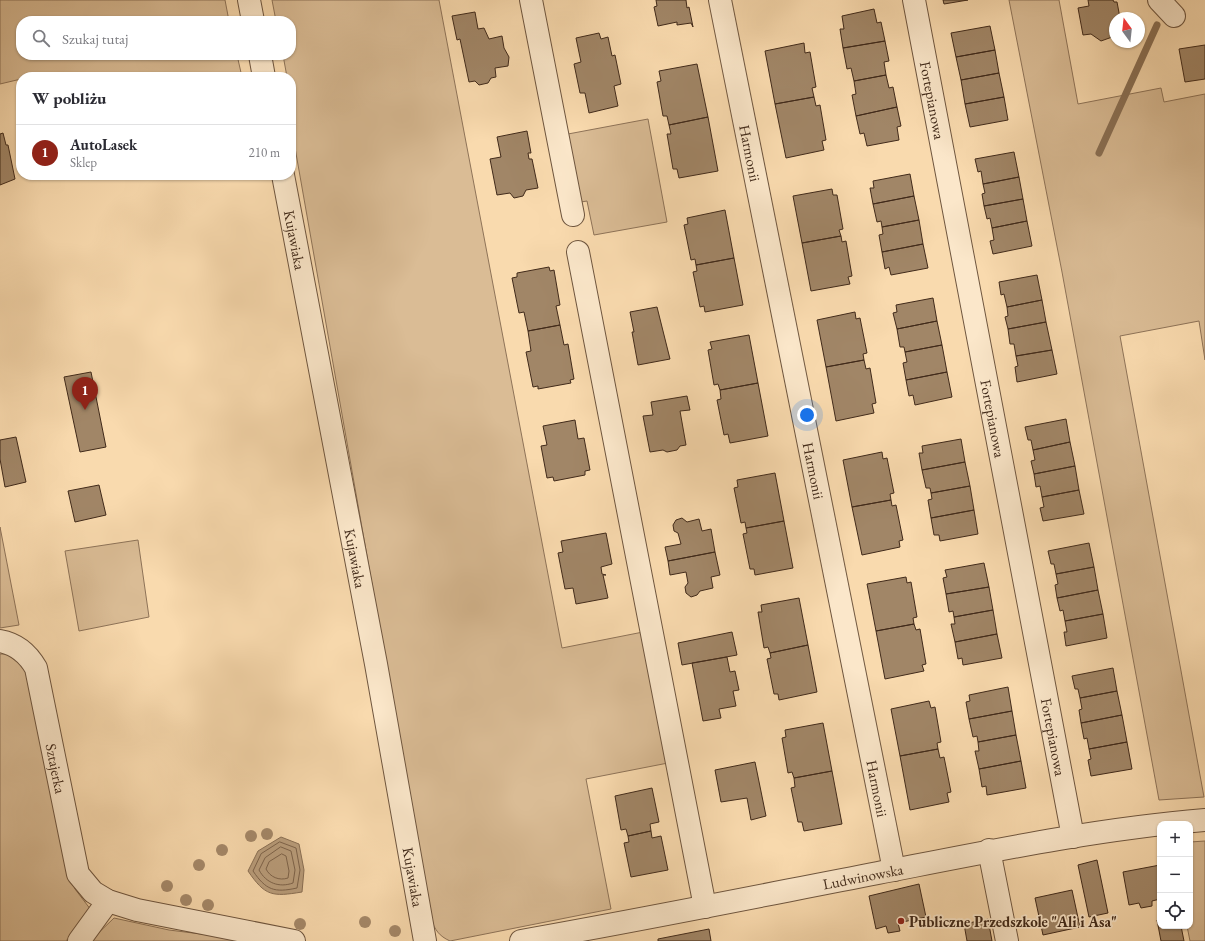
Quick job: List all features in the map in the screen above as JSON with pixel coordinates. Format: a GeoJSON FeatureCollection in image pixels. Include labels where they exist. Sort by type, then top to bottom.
{"type":"FeatureCollection","features":[{"type":"Feature","properties":{"kind":"street"},"geometry":{"type":"LineString","coordinates":[[249,0],[252,16]]}},
{"type":"Feature","properties":{"kind":"street"},"geometry":{"type":"LineString","coordinates":[[531,0],[573,215]]}},
{"type":"Feature","properties":{"kind":"street","name":"Harmonii"},"geometry":{"type":"LineString","coordinates":[[720,0],[894,870]]}},
{"type":"Feature","properties":{"kind":"street","name":"Fortepianowa"},"geometry":{"type":"LineString","coordinates":[[914,0],[1073,837]]}},
{"type":"Feature","properties":{"kind":"street"},"geometry":{"type":"LineString","coordinates":[[1159,0],[1174,16]]}},
{"type":"Feature","properties":{"kind":"street"},"geometry":{"type":"LineString","coordinates":[[261,60],[263,72]]}},
{"type":"Feature","properties":{"kind":"street","name":"Kujawiaka"},"geometry":{"type":"LineString","coordinates":[[284,180],[376,664],[425,941]]}},
{"type":"Feature","properties":{"kind":"street"},"geometry":{"type":"LineString","coordinates":[[578,252],[705,907]]}},
{"type":"Feature","properties":{"kind":"street","name":"Sztajerka"},"geometry":{"type":"LineString","coordinates":[[0,641],[16,647],[28,655],[36,668],[78,874],[93,892],[108,900]]}},
{"type":"Feature","properties":{"kind":"street","name":"Ludwinowska"},"geometry":{"type":"LineString","coordinates":[[521,941],[705,907],[989,850],[1140,825],[1205,820]]}},
{"type":"Feature","properties":{"kind":"street"},"geometry":{"type":"LineString","coordinates":[[989,850],[1007,941]]}},
{"type":"Feature","properties":{"kind":"street"},"geometry":{"type":"LineString","coordinates":[[79,941],[108,900],[138,910],[294,941]]}},
{"type":"Feature","properties":{"kind":"shaded area"},"geometry":{"type":"Polygon","coordinates":[[[0,0],[225,0],[228,16],[16,16],[16,60],[238,60],[241,72],[16,72],[16,80],[0,84],[0,0]]]}},
{"type":"Feature","properties":{"kind":"shaded area"},"geometry":{"type":"Polygon","coordinates":[[[272,0],[439,0],[562,648],[643,632],[668,763],[586,779],[611,909],[450,941],[438,932],[431,919],[296,153],[296,72],[286,72],[284,60],[296,60],[296,16],[275,16],[272,0]]]}},
{"type":"Feature","properties":{"kind":"shaded area"},"geometry":{"type":"Polygon","coordinates":[[[1009,0],[1059,0],[1078,104],[1161,88],[1164,102],[1205,94],[1205,360],[1199,321],[1120,336],[1204,797],[1159,800],[1062,272],[1009,0]]]}},
{"type":"Feature","properties":{"kind":"shaded area"},"geometry":{"type":"Polygon","coordinates":[[[648,119],[667,222],[594,235],[587,201],[581,202],[568,134],[648,119]]]}},
{"type":"Feature","properties":{"kind":"shaded area"},"geometry":{"type":"Polygon","coordinates":[[[0,527],[19,625],[0,628],[0,527]]]}},
{"type":"Feature","properties":{"kind":"shaded area"},"geometry":{"type":"Polygon","coordinates":[[[138,540],[149,617],[79,631],[65,551],[138,540]]]}},
{"type":"Feature","properties":{"kind":"shaded area"},"geometry":{"type":"Polygon","coordinates":[[[0,654],[7,654],[26,669],[63,853],[75,889],[91,910],[66,941],[0,941],[0,654]]]}},
{"type":"Feature","properties":{"kind":"shaded area"},"geometry":{"type":"Polygon","coordinates":[[[1205,841],[1205,941],[1190,941],[1188,929],[1193,929],[1193,842],[1205,841]]]}},
{"type":"Feature","properties":{"kind":"shaded area"},"geometry":{"type":"Polygon","coordinates":[[[114,918],[169,930],[241,939],[241,941],[90,941],[114,918]]]}},
{"type":"Feature","properties":{"kind":"water"},"geometry":{"type":"Polygon","coordinates":[[[281,837],[299,844],[304,870],[302,892],[283,894],[270,893],[259,886],[248,871],[258,851],[281,837]]]}},
{"type":"Feature","properties":{"kind":"building"},"geometry":{"type":"Polygon","coordinates":[[[656,0],[686,0],[693,27],[691,23],[677,25],[677,22],[658,26],[654,7],[657,6],[656,0]]]}},
{"type":"Feature","properties":{"kind":"building"},"geometry":{"type":"Polygon","coordinates":[[[943,0],[968,0],[944,4],[943,0]]]}},
{"type":"Feature","properties":{"kind":"building"},"geometry":{"type":"Polygon","coordinates":[[[1088,0],[1113,0],[1114,2],[1117,2],[1119,12],[1109,12],[1109,38],[1101,41],[1091,34],[1083,35],[1078,8],[1089,6],[1088,0]]]}},
{"type":"Feature","properties":{"kind":"building"},"geometry":{"type":"Polygon","coordinates":[[[874,9],[877,23],[881,22],[885,41],[843,48],[840,29],[844,29],[842,16],[874,9]]]}},
{"type":"Feature","properties":{"kind":"building"},"geometry":{"type":"Polygon","coordinates":[[[475,12],[478,29],[484,28],[489,39],[502,36],[504,48],[509,57],[508,66],[495,68],[496,77],[491,78],[488,83],[479,85],[475,81],[469,82],[460,39],[457,40],[452,16],[475,12]]]}},
{"type":"Feature","properties":{"kind":"building"},"geometry":{"type":"Polygon","coordinates":[[[990,26],[995,50],[956,57],[951,33],[990,26]]]}},
{"type":"Feature","properties":{"kind":"building"},"geometry":{"type":"Polygon","coordinates":[[[599,33],[601,39],[608,37],[612,56],[615,55],[621,84],[614,86],[618,106],[589,113],[585,93],[580,93],[574,64],[581,62],[576,38],[599,33]]]}},
{"type":"Feature","properties":{"kind":"building"},"geometry":{"type":"Polygon","coordinates":[[[885,41],[889,61],[884,62],[886,75],[854,81],[851,68],[847,69],[843,48],[885,41]]]}},
{"type":"Feature","properties":{"kind":"building"},"geometry":{"type":"Polygon","coordinates":[[[804,43],[805,53],[810,52],[816,87],[812,88],[814,97],[775,104],[765,51],[804,43]]]}},
{"type":"Feature","properties":{"kind":"building"},"geometry":{"type":"Polygon","coordinates":[[[1205,45],[1205,79],[1185,82],[1179,49],[1205,45]]]}},
{"type":"Feature","properties":{"kind":"building"},"geometry":{"type":"Polygon","coordinates":[[[995,50],[999,73],[961,80],[956,57],[995,50]]]}},
{"type":"Feature","properties":{"kind":"building"},"geometry":{"type":"Polygon","coordinates":[[[697,64],[708,117],[669,125],[667,116],[663,116],[657,82],[661,81],[659,71],[697,64]]]}},
{"type":"Feature","properties":{"kind":"building"},"geometry":{"type":"Polygon","coordinates":[[[999,73],[1004,97],[965,104],[961,80],[999,73]]]}},
{"type":"Feature","properties":{"kind":"building"},"geometry":{"type":"Polygon","coordinates":[[[886,75],[889,88],[893,87],[897,107],[856,116],[852,95],[856,94],[854,81],[886,75]]]}},
{"type":"Feature","properties":{"kind":"building"},"geometry":{"type":"Polygon","coordinates":[[[814,97],[816,106],[820,105],[826,140],[822,141],[824,150],[786,158],[775,104],[814,97]]]}},
{"type":"Feature","properties":{"kind":"building"},"geometry":{"type":"Polygon","coordinates":[[[1004,97],[1008,120],[970,127],[965,104],[1004,97]]]}},
{"type":"Feature","properties":{"kind":"building"},"geometry":{"type":"Polygon","coordinates":[[[897,107],[901,126],[897,127],[899,140],[867,146],[864,133],[860,134],[856,116],[897,107]]]}},
{"type":"Feature","properties":{"kind":"building"},"geometry":{"type":"Polygon","coordinates":[[[708,117],[718,171],[679,178],[677,169],[673,169],[667,134],[671,134],[669,125],[708,117]]]}},
{"type":"Feature","properties":{"kind":"building"},"geometry":{"type":"Polygon","coordinates":[[[527,131],[531,153],[528,153],[529,159],[532,159],[538,188],[526,190],[523,196],[514,198],[510,193],[497,195],[490,159],[501,157],[497,137],[527,131]]]}},
{"type":"Feature","properties":{"kind":"building"},"geometry":{"type":"Polygon","coordinates":[[[3,133],[6,145],[8,145],[15,179],[0,185],[0,134],[3,133]]]}},
{"type":"Feature","properties":{"kind":"building"},"geometry":{"type":"Polygon","coordinates":[[[1014,152],[1019,177],[983,184],[981,171],[978,172],[975,159],[1014,152]]]}},
{"type":"Feature","properties":{"kind":"building"},"geometry":{"type":"Polygon","coordinates":[[[910,174],[914,196],[873,204],[870,188],[874,188],[873,181],[910,174]]]}},
{"type":"Feature","properties":{"kind":"building"},"geometry":{"type":"Polygon","coordinates":[[[1019,177],[1023,199],[984,206],[982,194],[985,193],[983,184],[1019,177]]]}},
{"type":"Feature","properties":{"kind":"building"},"geometry":{"type":"Polygon","coordinates":[[[832,189],[833,195],[837,195],[843,229],[839,230],[841,236],[802,243],[793,196],[832,189]]]}},
{"type":"Feature","properties":{"kind":"building"},"geometry":{"type":"Polygon","coordinates":[[[914,196],[919,220],[882,227],[881,221],[877,222],[873,204],[914,196]]]}},
{"type":"Feature","properties":{"kind":"building"},"geometry":{"type":"Polygon","coordinates":[[[1023,199],[1027,221],[992,228],[990,218],[987,219],[984,206],[1023,199]]]}},
{"type":"Feature","properties":{"kind":"building"},"geometry":{"type":"Polygon","coordinates":[[[725,210],[734,258],[696,265],[695,259],[691,260],[684,225],[688,224],[687,218],[725,210]]]}},
{"type":"Feature","properties":{"kind":"building"},"geometry":{"type":"Polygon","coordinates":[[[919,220],[923,244],[882,252],[879,235],[883,234],[882,227],[919,220]]]}},
{"type":"Feature","properties":{"kind":"building"},"geometry":{"type":"Polygon","coordinates":[[[1027,221],[1032,246],[993,254],[990,241],[994,240],[992,228],[1027,221]]]}},
{"type":"Feature","properties":{"kind":"building"},"geometry":{"type":"Polygon","coordinates":[[[841,236],[842,242],[846,241],[852,276],[848,277],[850,284],[811,291],[802,243],[841,236]]]}},
{"type":"Feature","properties":{"kind":"building"},"geometry":{"type":"Polygon","coordinates":[[[923,244],[928,268],[891,275],[889,267],[885,269],[882,252],[923,244]]]}},
{"type":"Feature","properties":{"kind":"building"},"geometry":{"type":"Polygon","coordinates":[[[734,258],[743,305],[705,312],[704,306],[700,307],[693,272],[697,271],[696,265],[734,258]]]}},
{"type":"Feature","properties":{"kind":"building"},"geometry":{"type":"Polygon","coordinates":[[[549,267],[550,271],[554,270],[560,305],[556,306],[560,325],[528,331],[524,312],[519,313],[512,278],[517,277],[517,273],[549,267]]]}},
{"type":"Feature","properties":{"kind":"building"},"geometry":{"type":"Polygon","coordinates":[[[1037,275],[1042,300],[1007,307],[1004,294],[1001,295],[999,282],[1037,275]]]}},
{"type":"Feature","properties":{"kind":"building"},"geometry":{"type":"Polygon","coordinates":[[[933,298],[937,321],[897,329],[893,313],[897,312],[896,305],[933,298]]]}},
{"type":"Feature","properties":{"kind":"building"},"geometry":{"type":"Polygon","coordinates":[[[1042,300],[1046,322],[1008,329],[1005,317],[1008,316],[1007,307],[1042,300]]]}},
{"type":"Feature","properties":{"kind":"building"},"geometry":{"type":"Polygon","coordinates":[[[657,307],[670,359],[638,365],[630,312],[657,307]]]}},
{"type":"Feature","properties":{"kind":"building"},"geometry":{"type":"Polygon","coordinates":[[[855,312],[856,319],[860,318],[867,353],[863,354],[864,360],[826,367],[817,320],[855,312]]]}},
{"type":"Feature","properties":{"kind":"building"},"geometry":{"type":"Polygon","coordinates":[[[937,321],[942,345],[905,352],[904,347],[900,347],[897,329],[937,321]]]}},
{"type":"Feature","properties":{"kind":"building"},"geometry":{"type":"Polygon","coordinates":[[[1046,322],[1052,350],[1016,356],[1014,344],[1010,344],[1008,329],[1046,322]]]}},
{"type":"Feature","properties":{"kind":"building"},"geometry":{"type":"Polygon","coordinates":[[[560,325],[564,345],[568,344],[574,379],[570,380],[571,383],[538,389],[538,386],[533,387],[526,352],[531,351],[528,331],[560,325]]]}},
{"type":"Feature","properties":{"kind":"building"},"geometry":{"type":"Polygon","coordinates":[[[749,335],[758,383],[720,390],[718,384],[714,385],[708,350],[712,349],[710,342],[749,335]]]}},
{"type":"Feature","properties":{"kind":"building"},"geometry":{"type":"Polygon","coordinates":[[[942,345],[947,372],[906,380],[903,363],[907,362],[905,352],[942,345]]]}},
{"type":"Feature","properties":{"kind":"building"},"geometry":{"type":"Polygon","coordinates":[[[1052,350],[1057,374],[1017,382],[1015,367],[1018,366],[1016,356],[1052,350]]]}},
{"type":"Feature","properties":{"kind":"building"},"geometry":{"type":"Polygon","coordinates":[[[864,360],[866,369],[870,368],[876,403],[872,404],[874,413],[836,421],[826,367],[864,360]]]}},
{"type":"Feature","properties":{"kind":"building"},"geometry":{"type":"Polygon","coordinates":[[[91,372],[106,447],[80,452],[64,377],[91,372]]]}},
{"type":"Feature","properties":{"kind":"building"},"geometry":{"type":"Polygon","coordinates":[[[947,372],[952,397],[915,405],[913,395],[909,396],[906,380],[947,372]]]}},
{"type":"Feature","properties":{"kind":"building"},"geometry":{"type":"Polygon","coordinates":[[[758,383],[768,436],[730,443],[728,434],[724,435],[717,400],[721,399],[720,390],[758,383]]]}},
{"type":"Feature","properties":{"kind":"building"},"geometry":{"type":"Polygon","coordinates":[[[687,396],[690,410],[680,411],[686,445],[680,446],[677,450],[667,452],[663,450],[650,452],[643,416],[653,415],[651,402],[687,396]]]}},
{"type":"Feature","properties":{"kind":"building"},"geometry":{"type":"Polygon","coordinates":[[[1066,419],[1070,442],[1033,450],[1031,440],[1028,440],[1025,427],[1066,419]]]}},
{"type":"Feature","properties":{"kind":"building"},"geometry":{"type":"Polygon","coordinates":[[[575,420],[578,439],[584,438],[590,470],[585,471],[585,475],[554,481],[553,477],[547,478],[541,446],[547,445],[543,426],[575,420]]]}},
{"type":"Feature","properties":{"kind":"building"},"geometry":{"type":"Polygon","coordinates":[[[16,437],[26,482],[5,487],[0,459],[0,440],[16,437]]]}},
{"type":"Feature","properties":{"kind":"building"},"geometry":{"type":"Polygon","coordinates":[[[961,439],[965,462],[922,470],[919,453],[923,453],[922,446],[961,439]]]}},
{"type":"Feature","properties":{"kind":"building"},"geometry":{"type":"Polygon","coordinates":[[[1070,442],[1075,466],[1034,474],[1031,461],[1035,460],[1033,450],[1070,442]]]}},
{"type":"Feature","properties":{"kind":"building"},"geometry":{"type":"Polygon","coordinates":[[[882,452],[883,459],[887,458],[894,493],[890,494],[891,500],[852,507],[843,460],[882,452]]]}},
{"type":"Feature","properties":{"kind":"building"},"geometry":{"type":"Polygon","coordinates":[[[965,462],[970,486],[931,493],[930,488],[926,488],[922,470],[965,462]]]}},
{"type":"Feature","properties":{"kind":"building"},"geometry":{"type":"Polygon","coordinates":[[[1075,466],[1079,490],[1042,497],[1040,486],[1036,487],[1034,474],[1075,466]]]}},
{"type":"Feature","properties":{"kind":"building"},"geometry":{"type":"Polygon","coordinates":[[[775,473],[784,521],[746,528],[745,522],[741,523],[734,488],[738,487],[737,480],[775,473]]]}},
{"type":"Feature","properties":{"kind":"building"},"geometry":{"type":"Polygon","coordinates":[[[99,485],[106,515],[75,522],[68,491],[99,485]]]}},
{"type":"Feature","properties":{"kind":"building"},"geometry":{"type":"Polygon","coordinates":[[[970,486],[974,510],[931,518],[928,500],[932,499],[931,493],[970,486]]]}},
{"type":"Feature","properties":{"kind":"building"},"geometry":{"type":"Polygon","coordinates":[[[1079,490],[1084,514],[1043,521],[1040,508],[1044,507],[1042,497],[1079,490]]]}},
{"type":"Feature","properties":{"kind":"building"},"geometry":{"type":"Polygon","coordinates":[[[891,500],[892,506],[896,505],[903,540],[899,541],[900,547],[862,555],[852,507],[891,500]]]}},
{"type":"Feature","properties":{"kind":"building"},"geometry":{"type":"Polygon","coordinates":[[[974,510],[978,534],[940,541],[939,535],[934,535],[931,518],[974,510]]]}},
{"type":"Feature","properties":{"kind":"building"},"geometry":{"type":"Polygon","coordinates":[[[682,518],[687,522],[699,519],[702,531],[711,529],[715,552],[668,561],[665,547],[681,544],[678,533],[674,531],[673,525],[676,520],[682,518]]]}},
{"type":"Feature","properties":{"kind":"building"},"geometry":{"type":"Polygon","coordinates":[[[784,521],[793,568],[755,575],[754,569],[750,569],[743,534],[747,533],[746,528],[784,521]]]}},
{"type":"Feature","properties":{"kind":"building"},"geometry":{"type":"Polygon","coordinates":[[[606,533],[612,564],[601,567],[602,574],[606,575],[603,575],[608,598],[576,604],[573,588],[565,589],[558,553],[563,552],[561,541],[606,533]]]}},
{"type":"Feature","properties":{"kind":"building"},"geometry":{"type":"Polygon","coordinates":[[[1089,543],[1094,567],[1056,574],[1054,564],[1051,564],[1048,551],[1089,543]]]}},
{"type":"Feature","properties":{"kind":"building"},"geometry":{"type":"Polygon","coordinates":[[[715,552],[720,575],[711,577],[713,588],[700,591],[697,595],[691,597],[686,593],[685,587],[688,583],[686,572],[670,575],[668,561],[715,552]]]}},
{"type":"Feature","properties":{"kind":"building"},"geometry":{"type":"Polygon","coordinates":[[[984,563],[989,587],[946,594],[943,578],[947,577],[945,570],[984,563]]]}},
{"type":"Feature","properties":{"kind":"building"},"geometry":{"type":"Polygon","coordinates":[[[1094,567],[1098,590],[1057,598],[1055,585],[1058,584],[1056,574],[1094,567]]]}},
{"type":"Feature","properties":{"kind":"building"},"geometry":{"type":"Polygon","coordinates":[[[906,577],[907,583],[911,582],[917,617],[913,618],[914,624],[876,631],[867,584],[906,577]]]}},
{"type":"Feature","properties":{"kind":"building"},"geometry":{"type":"Polygon","coordinates":[[[989,587],[993,610],[954,617],[953,611],[949,612],[946,594],[989,587]]]}},
{"type":"Feature","properties":{"kind":"building"},"geometry":{"type":"Polygon","coordinates":[[[1098,590],[1103,614],[1065,621],[1063,610],[1060,611],[1057,598],[1098,590]]]}},
{"type":"Feature","properties":{"kind":"building"},"geometry":{"type":"Polygon","coordinates":[[[799,598],[808,645],[770,653],[768,647],[764,648],[758,612],[762,612],[761,605],[799,598]]]}},
{"type":"Feature","properties":{"kind":"building"},"geometry":{"type":"Polygon","coordinates":[[[993,610],[997,634],[955,642],[951,624],[955,624],[954,617],[993,610]]]}},
{"type":"Feature","properties":{"kind":"building"},"geometry":{"type":"Polygon","coordinates":[[[1103,614],[1107,638],[1066,646],[1064,632],[1067,632],[1065,621],[1103,614]]]}},
{"type":"Feature","properties":{"kind":"building"},"geometry":{"type":"Polygon","coordinates":[[[914,624],[916,630],[920,629],[926,664],[922,665],[924,671],[885,679],[876,631],[914,624]]]}},
{"type":"Feature","properties":{"kind":"building"},"geometry":{"type":"Polygon","coordinates":[[[732,632],[737,655],[682,665],[678,643],[732,632]]]}},
{"type":"Feature","properties":{"kind":"building"},"geometry":{"type":"Polygon","coordinates":[[[997,634],[1002,658],[963,665],[962,658],[958,659],[955,642],[997,634]]]}},
{"type":"Feature","properties":{"kind":"building"},"geometry":{"type":"Polygon","coordinates":[[[808,645],[817,692],[779,700],[778,694],[774,694],[767,659],[771,658],[770,653],[808,645]]]}},
{"type":"Feature","properties":{"kind":"building"},"geometry":{"type":"Polygon","coordinates":[[[727,657],[730,672],[735,671],[739,690],[733,691],[736,706],[719,709],[721,718],[703,721],[692,663],[727,657]]]}},
{"type":"Feature","properties":{"kind":"building"},"geometry":{"type":"Polygon","coordinates":[[[1113,668],[1117,691],[1080,698],[1078,689],[1075,689],[1072,676],[1113,668]]]}},
{"type":"Feature","properties":{"kind":"building"},"geometry":{"type":"Polygon","coordinates":[[[1008,687],[1012,711],[969,719],[966,702],[970,701],[969,695],[1008,687]]]}},
{"type":"Feature","properties":{"kind":"building"},"geometry":{"type":"Polygon","coordinates":[[[1117,691],[1122,715],[1081,723],[1079,710],[1082,709],[1080,698],[1117,691]]]}},
{"type":"Feature","properties":{"kind":"building"},"geometry":{"type":"Polygon","coordinates":[[[929,701],[931,708],[935,707],[941,742],[937,743],[938,749],[900,756],[891,709],[929,701]]]}},
{"type":"Feature","properties":{"kind":"building"},"geometry":{"type":"Polygon","coordinates":[[[1012,711],[1016,735],[978,742],[977,736],[973,737],[969,719],[1012,711]]]}},
{"type":"Feature","properties":{"kind":"building"},"geometry":{"type":"Polygon","coordinates":[[[1122,715],[1127,742],[1089,749],[1087,738],[1084,739],[1081,723],[1122,715]]]}},
{"type":"Feature","properties":{"kind":"building"},"geometry":{"type":"Polygon","coordinates":[[[823,723],[832,771],[794,778],[792,772],[788,773],[782,738],[786,737],[785,730],[823,723]]]}},
{"type":"Feature","properties":{"kind":"building"},"geometry":{"type":"Polygon","coordinates":[[[1016,735],[1021,761],[979,769],[975,751],[979,751],[978,742],[1016,735]]]}},
{"type":"Feature","properties":{"kind":"building"},"geometry":{"type":"Polygon","coordinates":[[[1127,742],[1132,769],[1091,776],[1088,760],[1091,759],[1089,749],[1127,742]]]}},
{"type":"Feature","properties":{"kind":"building"},"geometry":{"type":"Polygon","coordinates":[[[938,749],[940,758],[944,757],[951,792],[947,793],[949,802],[910,810],[900,756],[938,749]]]}},
{"type":"Feature","properties":{"kind":"building"},"geometry":{"type":"Polygon","coordinates":[[[1021,761],[1026,788],[987,795],[986,786],[982,787],[979,769],[1021,761]]]}},
{"type":"Feature","properties":{"kind":"building"},"geometry":{"type":"Polygon","coordinates":[[[755,762],[766,816],[751,820],[747,798],[721,802],[715,770],[755,762]]]}},
{"type":"Feature","properties":{"kind":"building"},"geometry":{"type":"Polygon","coordinates":[[[832,771],[842,824],[804,831],[802,822],[798,822],[791,788],[795,787],[794,778],[832,771]]]}},
{"type":"Feature","properties":{"kind":"building"},"geometry":{"type":"Polygon","coordinates":[[[652,788],[659,822],[650,824],[651,831],[628,836],[626,829],[621,830],[615,796],[652,788]]]}},
{"type":"Feature","properties":{"kind":"building"},"geometry":{"type":"Polygon","coordinates":[[[651,831],[652,838],[661,836],[668,870],[631,877],[624,843],[629,842],[628,836],[651,831]]]}},
{"type":"Feature","properties":{"kind":"building"},"geometry":{"type":"Polygon","coordinates":[[[1097,860],[1108,913],[1089,917],[1078,865],[1097,860]]]}},
{"type":"Feature","properties":{"kind":"building"},"geometry":{"type":"Polygon","coordinates":[[[1157,866],[1157,900],[1152,901],[1152,906],[1141,908],[1139,903],[1129,905],[1123,872],[1157,866]]]}},
{"type":"Feature","properties":{"kind":"building"},"geometry":{"type":"Polygon","coordinates":[[[919,884],[926,917],[898,923],[900,931],[888,933],[886,926],[876,929],[869,896],[919,884]]]}},
{"type":"Feature","properties":{"kind":"building"},"geometry":{"type":"Polygon","coordinates":[[[1072,890],[1080,927],[1043,935],[1035,898],[1072,890]]]}},
{"type":"Feature","properties":{"kind":"building"},"geometry":{"type":"Polygon","coordinates":[[[988,919],[992,941],[967,941],[964,924],[988,919]]]}},
{"type":"Feature","properties":{"kind":"building"},"geometry":{"type":"Polygon","coordinates":[[[709,929],[711,941],[658,941],[658,939],[709,929]]]}},
{"type":"Feature","properties":{"kind":"building"},"geometry":{"type":"Polygon","coordinates":[[[1159,929],[1182,929],[1184,941],[1161,941],[1159,929]]]}},
{"type":"Feature","properties":{"kind":"waterway"},"geometry":{"type":"LineString","coordinates":[[1099,153],[1157,25]]}},
{"type":"Feature","properties":{"kind":"place","name":"AutoLasek"},"geometry":{"type":"Point","coordinates":[85,410]}},
{"type":"Feature","properties":{"kind":"place","name":"Publiczne Przedszkole \"Ali i Asa\""},"geometry":{"type":"Point","coordinates":[901,921]}}]}
